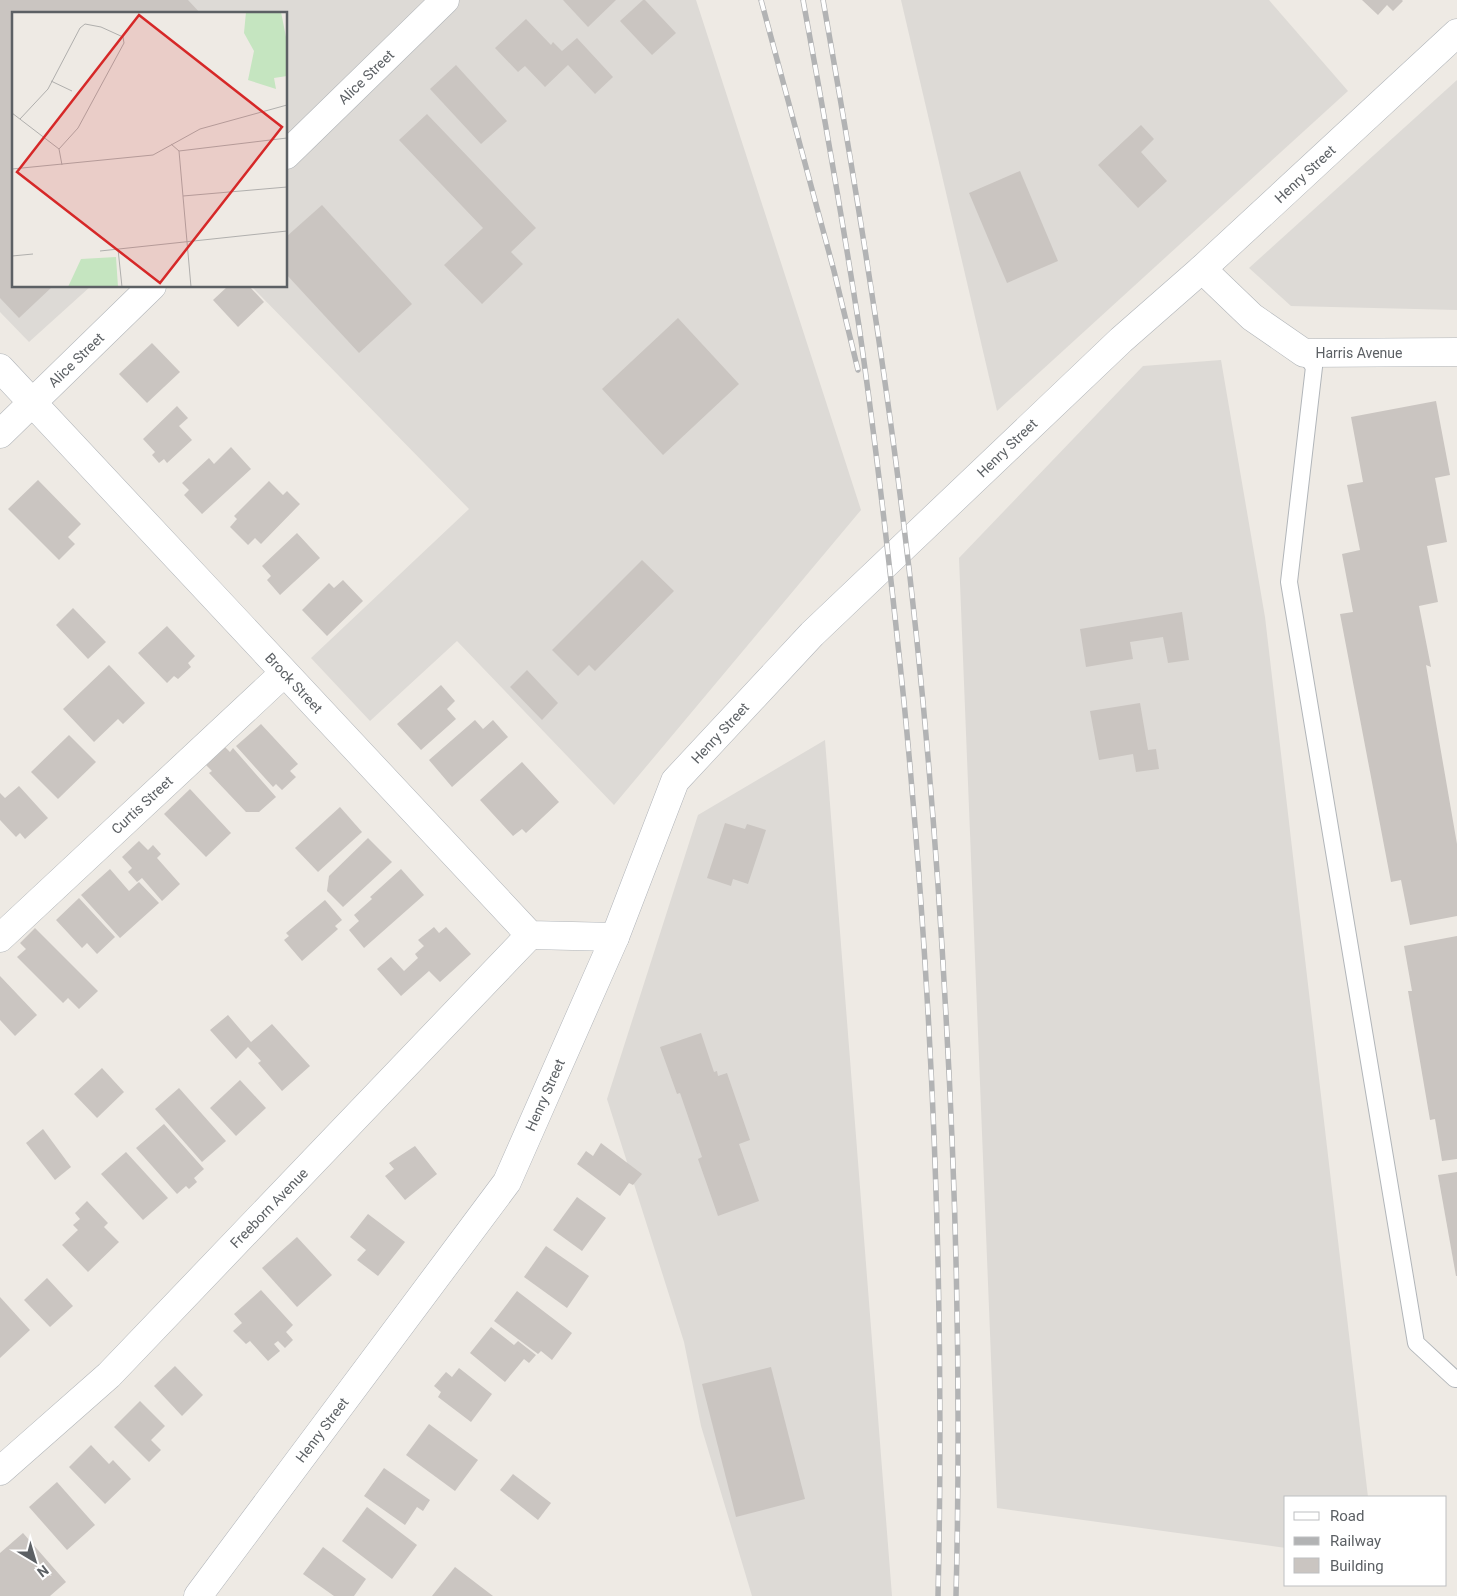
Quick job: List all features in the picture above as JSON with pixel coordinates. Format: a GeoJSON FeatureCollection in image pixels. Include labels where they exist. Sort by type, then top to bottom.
{"type":"FeatureCollection","features":[{"type":"Feature","properties":{"kind":"street","name":"Alice Street"},"geometry":{"type":"LineString","coordinates":[[288,153],[432,4]]}},
{"type":"Feature","properties":{"kind":"street","name":"Henry Street"},"geometry":{"type":"LineString","coordinates":[[198,1596],[507,1182],[615,937],[676,781],[812,634],[1121,340],[1202,269],[1457,33]]}},
{"type":"Feature","properties":{"kind":"street","name":"Harris Avenue"},"geometry":{"type":"LineString","coordinates":[[1202,269],[1252,317],[1304,353],[1457,352]]}},
{"type":"Feature","properties":{"kind":"street","name":"Alice Street"},"geometry":{"type":"LineString","coordinates":[[0,434],[150,288]]}},
{"type":"Feature","properties":{"kind":"street","name":"Brock Street"},"geometry":{"type":"LineString","coordinates":[[0,368],[530,936]]}},
{"type":"Feature","properties":{"kind":"street","name":"Curtis Street"},"geometry":{"type":"LineString","coordinates":[[0,938],[284,673]]}},
{"type":"Feature","properties":{"kind":"street"},"geometry":{"type":"LineString","coordinates":[[530,936],[615,937]]}},
{"type":"Feature","properties":{"kind":"street","name":"Freeborn Avenue"},"geometry":{"type":"LineString","coordinates":[[0,1471],[109,1375],[530,936]]}},
{"type":"Feature","properties":{"kind":"lane"},"geometry":{"type":"LineString","coordinates":[[1304,353],[1314,367],[1289,582],[1416,1342],[1457,1379]]}},
{"type":"Feature","properties":{"kind":"shaded area"},"geometry":{"type":"Polygon","coordinates":[[[0,0],[696,0],[861,510],[614,805],[457,641],[370,721],[311,658],[469,509],[253,288],[288,288],[288,12],[12,12],[12,288],[89,288],[29,342],[0,312],[0,0]]]}},
{"type":"Feature","properties":{"kind":"shaded area"},"geometry":{"type":"Polygon","coordinates":[[[901,0],[1269,0],[1348,91],[997,411],[901,0]]]}},
{"type":"Feature","properties":{"kind":"shaded area"},"geometry":{"type":"Polygon","coordinates":[[[1457,80],[1457,310],[1291,306],[1249,268],[1457,80]]]}},
{"type":"Feature","properties":{"kind":"shaded area"},"geometry":{"type":"Polygon","coordinates":[[[1221,360],[1265,617],[1368,1496],[1284,1496],[1284,1548],[997,1508],[959,558],[1143,366],[1221,360]]]}},
{"type":"Feature","properties":{"kind":"shaded area"},"geometry":{"type":"Polygon","coordinates":[[[825,740],[892,1596],[752,1596],[701,1426],[684,1342],[607,1099],[698,815],[825,740]]]}},
{"type":"Feature","properties":{"kind":"building"},"geometry":{"type":"Polygon","coordinates":[[[0,0],[188,0],[199,12],[12,12],[12,288],[51,288],[19,318],[0,298],[0,0]]]}},
{"type":"Feature","properties":{"kind":"building"},"geometry":{"type":"Polygon","coordinates":[[[563,0],[616,0],[588,27],[563,0]]]}},
{"type":"Feature","properties":{"kind":"building"},"geometry":{"type":"Polygon","coordinates":[[[643,0],[676,33],[652,55],[620,21],[643,0]]]}},
{"type":"Feature","properties":{"kind":"building"},"geometry":{"type":"Polygon","coordinates":[[[1362,0],[1403,1],[1393,11],[1387,5],[1378,15],[1362,0]]]}},
{"type":"Feature","properties":{"kind":"building"},"geometry":{"type":"Polygon","coordinates":[[[526,19],[551,45],[553,42],[562,51],[577,38],[613,77],[595,94],[568,65],[545,87],[525,66],[518,72],[495,48],[526,19]]]}},
{"type":"Feature","properties":{"kind":"building"},"geometry":{"type":"Polygon","coordinates":[[[456,65],[507,121],[481,144],[430,89],[456,65]]]}},
{"type":"Feature","properties":{"kind":"building"},"geometry":{"type":"Polygon","coordinates":[[[427,114],[536,228],[511,252],[523,264],[482,304],[444,265],[483,228],[399,140],[427,114]]]}},
{"type":"Feature","properties":{"kind":"building"},"geometry":{"type":"Polygon","coordinates":[[[1141,125],[1154,139],[1141,152],[1167,181],[1138,208],[1098,165],[1141,125]]]}},
{"type":"Feature","properties":{"kind":"building"},"geometry":{"type":"Polygon","coordinates":[[[1020,171],[1058,261],[1007,283],[969,193],[1020,171]]]}},
{"type":"Feature","properties":{"kind":"building"},"geometry":{"type":"Polygon","coordinates":[[[322,205],[412,304],[359,353],[288,276],[288,235],[322,205]]]}},
{"type":"Feature","properties":{"kind":"building"},"geometry":{"type":"Polygon","coordinates":[[[226,288],[251,288],[264,302],[238,327],[213,300],[226,288]]]}},
{"type":"Feature","properties":{"kind":"building"},"geometry":{"type":"Polygon","coordinates":[[[678,318],[739,384],[663,455],[602,389],[678,318]]]}},
{"type":"Feature","properties":{"kind":"building"},"geometry":{"type":"Polygon","coordinates":[[[152,343],[180,372],[147,403],[119,374],[152,343]]]}},
{"type":"Feature","properties":{"kind":"building"},"geometry":{"type":"Polygon","coordinates":[[[1436,401],[1450,475],[1435,478],[1447,542],[1427,546],[1438,602],[1419,606],[1431,667],[1426,665],[1457,844],[1457,916],[1410,925],[1401,880],[1391,882],[1340,614],[1353,612],[1342,554],[1360,550],[1347,485],[1363,482],[1351,417],[1436,401]]]}},
{"type":"Feature","properties":{"kind":"building"},"geometry":{"type":"Polygon","coordinates":[[[177,406],[188,418],[179,426],[192,440],[167,463],[164,459],[159,463],[152,455],[155,452],[143,439],[177,406]]]}},
{"type":"Feature","properties":{"kind":"building"},"geometry":{"type":"Polygon","coordinates":[[[231,447],[251,469],[202,514],[184,495],[189,490],[182,483],[209,458],[214,464],[231,447]]]}},
{"type":"Feature","properties":{"kind":"building"},"geometry":{"type":"Polygon","coordinates":[[[38,480],[81,524],[68,537],[75,544],[59,560],[8,509],[38,480]]]}},
{"type":"Feature","properties":{"kind":"building"},"geometry":{"type":"Polygon","coordinates":[[[269,481],[283,495],[287,491],[300,504],[261,544],[255,538],[248,545],[230,527],[237,519],[234,516],[269,481]]]}},
{"type":"Feature","properties":{"kind":"building"},"geometry":{"type":"Polygon","coordinates":[[[297,533],[320,558],[280,595],[267,580],[271,576],[262,566],[297,533]]]}},
{"type":"Feature","properties":{"kind":"building"},"geometry":{"type":"Polygon","coordinates":[[[642,560],[674,591],[595,671],[589,665],[578,676],[552,650],[642,560]]]}},
{"type":"Feature","properties":{"kind":"building"},"geometry":{"type":"Polygon","coordinates":[[[343,580],[363,601],[327,636],[302,610],[329,583],[334,588],[343,580]]]}},
{"type":"Feature","properties":{"kind":"building"},"geometry":{"type":"Polygon","coordinates":[[[73,608],[106,642],[88,659],[56,625],[73,608]]]}},
{"type":"Feature","properties":{"kind":"building"},"geometry":{"type":"Polygon","coordinates":[[[1182,612],[1189,660],[1168,663],[1163,637],[1130,642],[1133,659],[1086,667],[1080,629],[1182,612]]]}},
{"type":"Feature","properties":{"kind":"building"},"geometry":{"type":"Polygon","coordinates":[[[167,626],[195,656],[188,663],[191,667],[178,679],[174,676],[167,683],[138,653],[167,626]]]}},
{"type":"Feature","properties":{"kind":"building"},"geometry":{"type":"Polygon","coordinates":[[[109,665],[145,703],[123,724],[118,719],[94,742],[63,709],[109,665]]]}},
{"type":"Feature","properties":{"kind":"building"},"geometry":{"type":"Polygon","coordinates":[[[527,670],[558,703],[542,720],[510,687],[527,670]]]}},
{"type":"Feature","properties":{"kind":"building"},"geometry":{"type":"Polygon","coordinates":[[[441,685],[455,701],[447,709],[456,719],[421,750],[397,724],[441,685]]]}},
{"type":"Feature","properties":{"kind":"building"},"geometry":{"type":"Polygon","coordinates":[[[1140,703],[1148,750],[1156,749],[1159,769],[1136,772],[1133,754],[1099,760],[1090,711],[1140,703]]]}},
{"type":"Feature","properties":{"kind":"building"},"geometry":{"type":"Polygon","coordinates":[[[475,720],[483,729],[493,720],[508,737],[452,787],[429,760],[475,720]]]}},
{"type":"Feature","properties":{"kind":"building"},"geometry":{"type":"Polygon","coordinates":[[[261,724],[298,764],[290,771],[296,777],[282,790],[276,784],[273,787],[236,746],[261,724]]]}},
{"type":"Feature","properties":{"kind":"building"},"geometry":{"type":"Polygon","coordinates":[[[69,735],[96,762],[58,799],[31,772],[69,735]]]}},
{"type":"Feature","properties":{"kind":"building"},"geometry":{"type":"Polygon","coordinates":[[[225,747],[230,752],[233,748],[276,797],[259,812],[246,812],[209,773],[212,771],[206,765],[225,747]]]}},
{"type":"Feature","properties":{"kind":"building"},"geometry":{"type":"Polygon","coordinates":[[[522,762],[559,802],[526,833],[522,829],[513,836],[480,800],[522,762]]]}},
{"type":"Feature","properties":{"kind":"building"},"geometry":{"type":"Polygon","coordinates":[[[19,786],[48,818],[25,839],[20,833],[16,837],[0,820],[0,793],[5,798],[19,786]]]}},
{"type":"Feature","properties":{"kind":"building"},"geometry":{"type":"Polygon","coordinates":[[[190,789],[231,833],[206,857],[164,814],[190,789]]]}},
{"type":"Feature","properties":{"kind":"building"},"geometry":{"type":"Polygon","coordinates":[[[340,807],[362,832],[318,872],[295,848],[340,807]]]}},
{"type":"Feature","properties":{"kind":"building"},"geometry":{"type":"Polygon","coordinates":[[[725,823],[745,829],[747,824],[766,830],[748,884],[733,879],[731,886],[707,878],[725,823]]]}},
{"type":"Feature","properties":{"kind":"building"},"geometry":{"type":"Polygon","coordinates":[[[368,838],[392,862],[343,907],[327,891],[329,876],[368,838]]]}},
{"type":"Feature","properties":{"kind":"building"},"geometry":{"type":"Polygon","coordinates":[[[139,841],[148,850],[153,845],[161,854],[157,858],[180,884],[162,901],[142,878],[137,882],[128,872],[132,868],[122,857],[139,841]]]}},
{"type":"Feature","properties":{"kind":"building"},"geometry":{"type":"Polygon","coordinates":[[[110,869],[129,891],[139,882],[159,903],[120,938],[81,895],[110,869]]]}},
{"type":"Feature","properties":{"kind":"building"},"geometry":{"type":"Polygon","coordinates":[[[401,869],[424,895],[364,948],[349,930],[359,921],[354,915],[372,899],[370,897],[401,869]]]}},
{"type":"Feature","properties":{"kind":"building"},"geometry":{"type":"Polygon","coordinates":[[[79,898],[115,937],[97,954],[87,943],[82,948],[56,920],[79,898]]]}},
{"type":"Feature","properties":{"kind":"building"},"geometry":{"type":"Polygon","coordinates":[[[325,900],[342,920],[335,926],[338,929],[302,961],[284,940],[289,936],[286,933],[325,900]]]}},
{"type":"Feature","properties":{"kind":"building"},"geometry":{"type":"Polygon","coordinates":[[[434,927],[439,933],[446,927],[471,954],[440,982],[429,971],[401,996],[377,969],[391,957],[404,971],[418,958],[415,954],[424,946],[418,940],[434,927]]]}},
{"type":"Feature","properties":{"kind":"building"},"geometry":{"type":"Polygon","coordinates":[[[35,928],[98,991],[79,1009],[68,998],[63,1003],[17,957],[26,949],[20,943],[35,928]]]}},
{"type":"Feature","properties":{"kind":"building"},"geometry":{"type":"Polygon","coordinates":[[[1457,936],[1457,1159],[1442,1161],[1435,1119],[1430,1120],[1408,991],[1412,991],[1404,946],[1457,936]]]}},
{"type":"Feature","properties":{"kind":"building"},"geometry":{"type":"Polygon","coordinates":[[[0,976],[37,1015],[15,1036],[0,1020],[0,976]]]}},
{"type":"Feature","properties":{"kind":"building"},"geometry":{"type":"Polygon","coordinates":[[[228,1015],[251,1042],[272,1024],[310,1066],[282,1091],[258,1063],[261,1061],[248,1047],[236,1059],[210,1030],[228,1015]]]}},
{"type":"Feature","properties":{"kind":"building"},"geometry":{"type":"Polygon","coordinates":[[[701,1033],[714,1072],[717,1071],[718,1076],[727,1073],[750,1140],[739,1144],[759,1201],[718,1216],[698,1159],[702,1157],[680,1093],[677,1094],[660,1047],[701,1033]]]}},
{"type":"Feature","properties":{"kind":"building"},"geometry":{"type":"Polygon","coordinates":[[[102,1068],[124,1092],[97,1118],[74,1094],[102,1068]]]}},
{"type":"Feature","properties":{"kind":"building"},"geometry":{"type":"Polygon","coordinates":[[[240,1080],[266,1108],[236,1136],[210,1108],[240,1080]]]}},
{"type":"Feature","properties":{"kind":"building"},"geometry":{"type":"Polygon","coordinates":[[[179,1088],[226,1141],[202,1162],[155,1109],[179,1088]]]}},
{"type":"Feature","properties":{"kind":"building"},"geometry":{"type":"Polygon","coordinates":[[[164,1124],[204,1169],[194,1178],[197,1182],[189,1189],[186,1186],[177,1194],[136,1148],[164,1124]]]}},
{"type":"Feature","properties":{"kind":"building"},"geometry":{"type":"Polygon","coordinates":[[[43,1129],[71,1167],[55,1180],[26,1143],[43,1129]]]}},
{"type":"Feature","properties":{"kind":"building"},"geometry":{"type":"Polygon","coordinates":[[[601,1143],[642,1174],[633,1185],[629,1183],[620,1196],[577,1164],[586,1151],[593,1156],[601,1143]]]}},
{"type":"Feature","properties":{"kind":"building"},"geometry":{"type":"Polygon","coordinates":[[[415,1146],[437,1174],[405,1200],[385,1176],[394,1169],[389,1163],[415,1146]]]}},
{"type":"Feature","properties":{"kind":"building"},"geometry":{"type":"Polygon","coordinates":[[[126,1152],[168,1198],[143,1220],[101,1174],[126,1152]]]}},
{"type":"Feature","properties":{"kind":"building"},"geometry":{"type":"Polygon","coordinates":[[[1457,1172],[1457,1276],[1456,1276],[1438,1175],[1457,1172]]]}},
{"type":"Feature","properties":{"kind":"building"},"geometry":{"type":"Polygon","coordinates":[[[577,1197],[606,1218],[582,1251],[553,1230],[577,1197]]]}},
{"type":"Feature","properties":{"kind":"building"},"geometry":{"type":"Polygon","coordinates":[[[87,1201],[108,1223],[104,1227],[119,1242],[88,1272],[62,1245],[78,1230],[73,1225],[80,1219],[75,1213],[87,1201]]]}},
{"type":"Feature","properties":{"kind":"building"},"geometry":{"type":"Polygon","coordinates":[[[368,1214],[405,1242],[378,1276],[357,1260],[366,1250],[350,1237],[368,1214]]]}},
{"type":"Feature","properties":{"kind":"building"},"geometry":{"type":"Polygon","coordinates":[[[297,1237],[332,1275],[297,1307],[262,1268],[297,1237]]]}},
{"type":"Feature","properties":{"kind":"building"},"geometry":{"type":"Polygon","coordinates":[[[546,1246],[589,1276],[567,1308],[524,1277],[546,1246]]]}},
{"type":"Feature","properties":{"kind":"building"},"geometry":{"type":"Polygon","coordinates":[[[47,1278],[73,1306],[50,1327],[24,1300],[47,1278]]]}},
{"type":"Feature","properties":{"kind":"building"},"geometry":{"type":"Polygon","coordinates":[[[261,1290],[293,1325],[286,1332],[293,1340],[285,1348],[278,1341],[274,1344],[280,1351],[268,1361],[250,1341],[246,1344],[233,1331],[242,1323],[234,1314],[261,1290]]]}},
{"type":"Feature","properties":{"kind":"building"},"geometry":{"type":"Polygon","coordinates":[[[517,1291],[572,1333],[552,1360],[541,1351],[538,1354],[494,1321],[517,1291]]]}},
{"type":"Feature","properties":{"kind":"building"},"geometry":{"type":"Polygon","coordinates":[[[0,1297],[30,1330],[0,1358],[0,1297]]]}},
{"type":"Feature","properties":{"kind":"building"},"geometry":{"type":"Polygon","coordinates":[[[491,1327],[514,1345],[518,1341],[536,1355],[529,1363],[524,1359],[505,1382],[470,1353],[491,1327]]]}},
{"type":"Feature","properties":{"kind":"building"},"geometry":{"type":"Polygon","coordinates":[[[175,1366],[203,1395],[182,1416],[154,1386],[175,1366]]]}},
{"type":"Feature","properties":{"kind":"building"},"geometry":{"type":"Polygon","coordinates":[[[771,1367],[805,1499],[736,1517],[702,1384],[771,1367]]]}},
{"type":"Feature","properties":{"kind":"building"},"geometry":{"type":"Polygon","coordinates":[[[459,1368],[492,1394],[471,1422],[438,1397],[441,1392],[434,1386],[446,1372],[452,1377],[459,1368]]]}},
{"type":"Feature","properties":{"kind":"building"},"geometry":{"type":"Polygon","coordinates":[[[140,1401],[165,1426],[151,1440],[161,1450],[149,1462],[114,1427],[140,1401]]]}},
{"type":"Feature","properties":{"kind":"building"},"geometry":{"type":"Polygon","coordinates":[[[429,1424],[478,1460],[455,1491],[406,1455],[429,1424]]]}},
{"type":"Feature","properties":{"kind":"building"},"geometry":{"type":"Polygon","coordinates":[[[91,1445],[109,1464],[113,1460],[131,1479],[105,1504],[69,1467],[91,1445]]]}},
{"type":"Feature","properties":{"kind":"building"},"geometry":{"type":"Polygon","coordinates":[[[384,1468],[430,1500],[423,1511],[417,1507],[405,1525],[364,1496],[384,1468]]]}},
{"type":"Feature","properties":{"kind":"building"},"geometry":{"type":"Polygon","coordinates":[[[513,1474],[551,1503],[538,1520],[500,1490],[513,1474]]]}},
{"type":"Feature","properties":{"kind":"building"},"geometry":{"type":"Polygon","coordinates":[[[57,1482],[95,1525],[67,1550],[29,1507],[57,1482]]]}},
{"type":"Feature","properties":{"kind":"building"},"geometry":{"type":"Polygon","coordinates":[[[367,1507],[417,1545],[392,1579],[342,1541],[367,1507]]]}},
{"type":"Feature","properties":{"kind":"building"},"geometry":{"type":"Polygon","coordinates":[[[23,1533],[66,1582],[50,1596],[0,1596],[0,1553],[23,1533]]]}},
{"type":"Feature","properties":{"kind":"building"},"geometry":{"type":"Polygon","coordinates":[[[323,1547],[366,1579],[354,1596],[334,1596],[303,1574],[323,1547]]]}},
{"type":"Feature","properties":{"kind":"building"},"geometry":{"type":"Polygon","coordinates":[[[455,1567],[493,1596],[432,1596],[455,1567]]]}},
{"type":"Feature","properties":{"kind":"railway"},"geometry":{"type":"LineString","coordinates":[[761,0],[834,271],[858,370]]}},
{"type":"Feature","properties":{"kind":"railway"},"geometry":{"type":"LineString","coordinates":[[803,0],[839,203],[866,373],[894,608],[914,813],[923,925],[938,1260],[940,1372],[938,1596]]}},
{"type":"Feature","properties":{"kind":"railway"},"geometry":{"type":"LineString","coordinates":[[823,0],[856,191],[894,446],[910,573],[929,763],[946,1016],[953,1161],[958,1378],[956,1596]]}}]}
